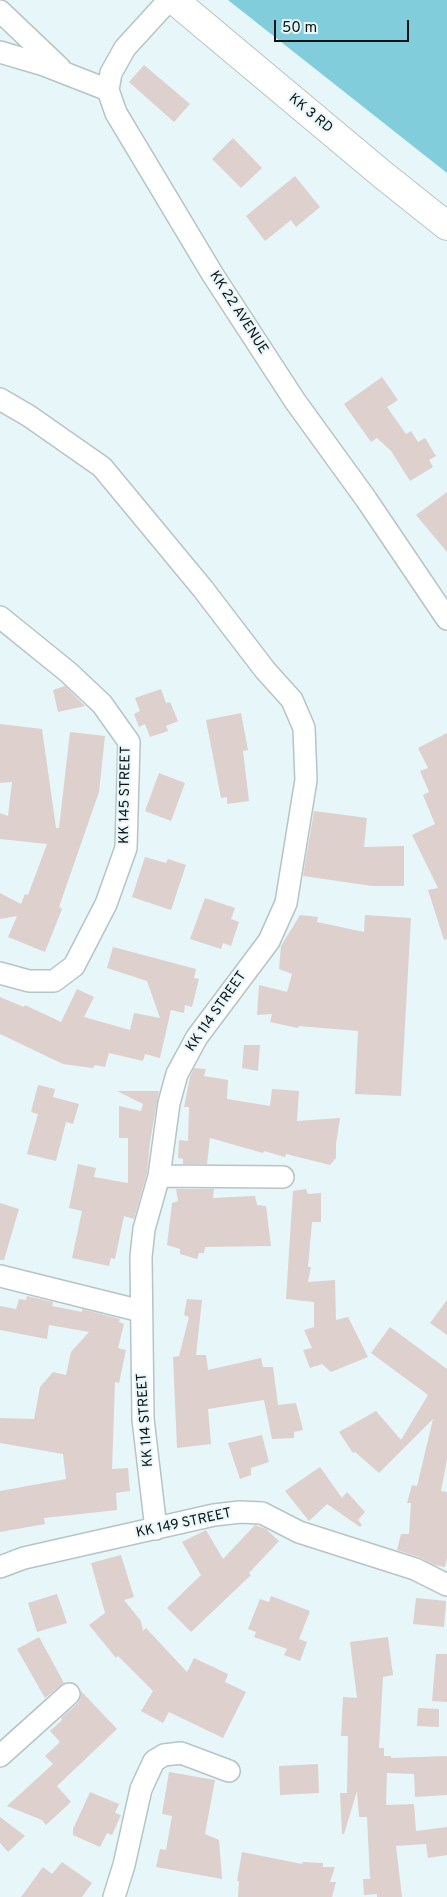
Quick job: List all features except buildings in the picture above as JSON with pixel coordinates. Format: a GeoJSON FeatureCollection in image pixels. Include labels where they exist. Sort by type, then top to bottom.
{"type":"FeatureCollection","features":[{"type":"Feature","properties":{"kind":"highway","name":"KK 3 RD"},"geometry":{"type":"LineString","coordinates":[[174,0],[383,175],[447,226]]}},
{"type":"Feature","properties":{"kind":"street"},"geometry":{"type":"LineString","coordinates":[[0,52],[108,90],[111,73],[125,48],[169,0]]}},
{"type":"Feature","properties":{"kind":"street"},"geometry":{"type":"LineString","coordinates":[[0,10],[66,74]]}},
{"type":"Feature","properties":{"kind":"street","name":"KK 22 AVENUE"},"geometry":{"type":"LineString","coordinates":[[108,90],[116,113],[213,275],[295,401],[366,499],[447,619]]}},
{"type":"Feature","properties":{"kind":"street","name":"KK 114 STREET"},"geometry":{"type":"LineString","coordinates":[[0,399],[29,416],[102,467],[202,589],[265,670],[292,700],[304,728],[306,780],[286,903],[269,941],[196,1037],[177,1074],[170,1103],[159,1176],[144,1229],[141,1257],[143,1419],[156,1530]]}},
{"type":"Feature","properties":{"kind":"street","name":"KK 145 STREET"},"geometry":{"type":"LineString","coordinates":[[0,617],[68,672],[102,704],[129,742],[126,848],[106,904],[74,966],[54,982],[29,981],[0,974]]}},
{"type":"Feature","properties":{"kind":"street"},"geometry":{"type":"LineString","coordinates":[[159,1176],[283,1177]]}},
{"type":"Feature","properties":{"kind":"street"},"geometry":{"type":"LineString","coordinates":[[0,1276],[141,1311]]}},
{"type":"Feature","properties":{"kind":"street","name":"KK 149 STREET"},"geometry":{"type":"LineString","coordinates":[[0,1567],[24,1558],[156,1530],[214,1515],[240,1512],[262,1513],[299,1532],[415,1569],[447,1585]]}},
{"type":"Feature","properties":{"kind":"street"},"geometry":{"type":"LineString","coordinates":[[0,1756],[69,1694]]}},
{"type":"Feature","properties":{"kind":"street"},"geometry":{"type":"LineString","coordinates":[[114,1897],[124,1865],[142,1789],[154,1761],[164,1755],[181,1753],[230,1771]]}},
{"type":"Feature","properties":{"kind":"shaded area"},"geometry":{"type":"Polygon","coordinates":[[[228,0],[447,0],[447,173],[228,0]]]}}]}
